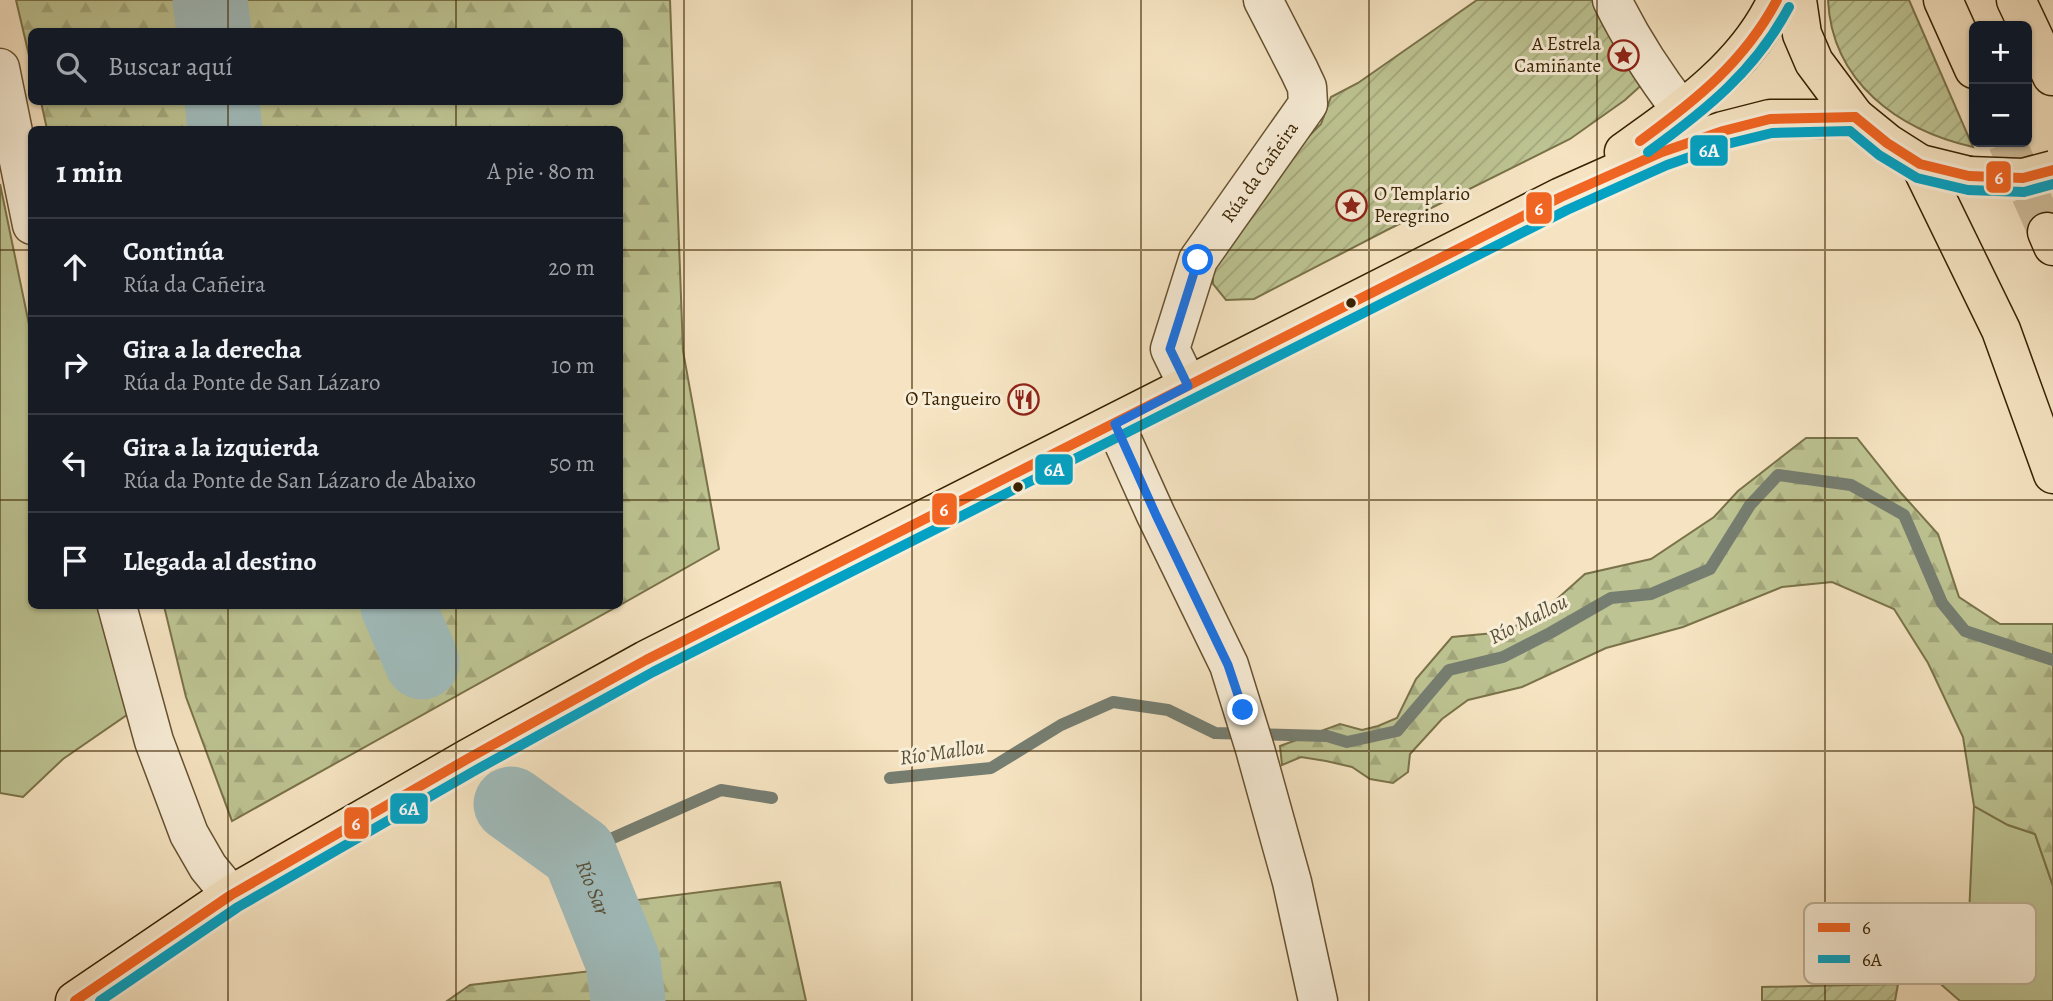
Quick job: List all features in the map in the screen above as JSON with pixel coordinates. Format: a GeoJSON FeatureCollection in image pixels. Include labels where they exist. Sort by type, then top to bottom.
{"type":"FeatureCollection","features":[{"type":"Feature","properties":{"kind":"main road"},"geometry":{"type":"LineString","coordinates":[[1561,197],[1682,111],[1734,64],[1769,18],[1777,0]]}},
{"type":"Feature","properties":{"kind":"main road"},"geometry":{"type":"LineString","coordinates":[[1797,0],[1802,34],[1814,62],[1855,117],[1887,143],[1920,164],[1969,176],[2023,178],[2053,170]]}},
{"type":"Feature","properties":{"kind":"main road"},"geometry":{"type":"LineString","coordinates":[[1943,0],[1969,58]]}},
{"type":"Feature","properties":{"kind":"main road"},"geometry":{"type":"LineString","coordinates":[[2015,0],[2052,76]]}},
{"type":"Feature","properties":{"kind":"main road"},"geometry":{"type":"LineString","coordinates":[[75,1001],[231,895],[468,758],[646,660],[1561,197],[1662,152],[1723,131],[1770,119],[1855,117]]}},
{"type":"Feature","properties":{"kind":"main road"},"geometry":{"type":"LineString","coordinates":[[1920,164],[2001,330],[2053,474]]}},
{"type":"Feature","properties":{"kind":"street","name":"Rúa da Cañeira"},"geometry":{"type":"LineString","coordinates":[[1188,386],[1170,349],[1198,260],[1308,104],[1307,87],[1263,0]]}},
{"type":"Feature","properties":{"kind":"street"},"geometry":{"type":"LineString","coordinates":[[1612,0],[1660,82],[1682,111]]}},
{"type":"Feature","properties":{"kind":"street"},"geometry":{"type":"LineString","coordinates":[[0,68],[28,205]]}},
{"type":"Feature","properties":{"kind":"street"},"geometry":{"type":"LineString","coordinates":[[1115,424],[1228,665],[1292,881],[1318,1001]]}},
{"type":"Feature","properties":{"kind":"street"},"geometry":{"type":"LineString","coordinates":[[118,609],[154,741],[189,834],[208,867],[231,895]]}},
{"type":"Feature","properties":{"kind":"green space"},"geometry":{"type":"Polygon","coordinates":[[[16,0],[670,0],[683,351],[719,549],[623,603],[623,126],[46,126],[42,105],[623,105],[623,28],[28,28],[28,51],[16,0]]]}},
{"type":"Feature","properties":{"kind":"green space"},"geometry":{"type":"Polygon","coordinates":[[[1477,0],[1597,0],[1647,80],[1625,100],[1570,139],[1254,299],[1226,300],[1213,284],[1213,265],[1300,145],[1321,124],[1331,97],[1358,83],[1477,0]]]}},
{"type":"Feature","properties":{"kind":"green space"},"geometry":{"type":"Polygon","coordinates":[[[1828,0],[1909,0],[1969,138],[1969,146],[1920,129],[1874,98],[1856,79],[1842,56],[1832,29],[1828,0]]]}},
{"type":"Feature","properties":{"kind":"green space"},"geometry":{"type":"Polygon","coordinates":[[[0,184],[28,319],[28,609],[105,609],[134,710],[63,759],[23,797],[0,793],[0,184]]]}},
{"type":"Feature","properties":{"kind":"green space"},"geometry":{"type":"Polygon","coordinates":[[[1806,438],[1857,438],[1938,534],[1959,597],[2000,624],[2053,624],[2053,886],[2035,834],[2008,825],[1974,806],[1963,737],[1928,663],[1894,609],[1832,582],[1782,587],[1683,627],[1606,648],[1522,687],[1468,700],[1442,719],[1410,754],[1408,772],[1393,783],[1370,779],[1352,767],[1326,761],[1301,757],[1282,765],[1280,746],[1340,724],[1362,730],[1397,718],[1416,679],[1452,637],[1505,632],[1547,608],[1585,574],[1651,559],[1714,517],[1738,491],[1806,438]]]}},
{"type":"Feature","properties":{"kind":"green space"},"geometry":{"type":"Polygon","coordinates":[[[165,609],[613,609],[232,821],[186,697],[165,609]]]}},
{"type":"Feature","properties":{"kind":"green space"},"geometry":{"type":"Polygon","coordinates":[[[1974,806],[2008,825],[2035,834],[2053,886],[2053,1001],[1960,1001],[1941,984],[2036,984],[2036,903],[1970,903],[1974,806]]]}},
{"type":"Feature","properties":{"kind":"green space"},"geometry":{"type":"Polygon","coordinates":[[[780,882],[806,1001],[652,1001],[644,976],[637,900],[780,882]]]}},
{"type":"Feature","properties":{"kind":"green space"},"geometry":{"type":"Polygon","coordinates":[[[591,971],[600,1001],[447,1001],[470,985],[591,971]]]}},
{"type":"Feature","properties":{"kind":"green space"},"geometry":{"type":"Polygon","coordinates":[[[1898,984],[1895,1001],[1762,1001],[1762,987],[1898,984]]]}},
{"type":"Feature","properties":{"kind":"waterway","name":"Río Sar"},"geometry":{"type":"LineString","coordinates":[[210,0],[214,28]]}},
{"type":"Feature","properties":{"kind":"waterway","name":"Río Sar"},"geometry":{"type":"LineString","coordinates":[[222,105],[225,126]]}},
{"type":"Feature","properties":{"kind":"waterway","name":"Río Mallou"},"geometry":{"type":"LineString","coordinates":[[890,778],[991,768],[1061,725],[1113,702],[1168,710],[1215,733],[1327,736],[1347,742],[1397,731],[1449,670],[1503,657],[1611,598],[1651,594],[1710,569],[1750,505],[1778,475],[1851,485],[1904,515],[1942,603],[1965,631],[2053,660]]}},
{"type":"Feature","properties":{"kind":"waterway","name":"Río Sar"},"geometry":{"type":"LineString","coordinates":[[399,609],[422,662]]}},
{"type":"Feature","properties":{"kind":"waterway","name":"Río Mallou"},"geometry":{"type":"LineString","coordinates":[[579,853],[721,790],[772,798]]}},
{"type":"Feature","properties":{"kind":"waterway","name":"Río Sar"},"geometry":{"type":"LineString","coordinates":[[511,804],[579,853],[623,962],[628,1001]]}},
{"type":"Feature","properties":{"kind":"tunnel"},"geometry":{"type":"LineString","coordinates":[[2009,147],[2047,232]]}},
{"type":"Feature","properties":{"kind":"transit line","name":"6"},"geometry":{"type":"LineString","coordinates":[[1640,141],[1699,95],[1734,61],[1750,42],[1777,0]]}},
{"type":"Feature","properties":{"kind":"transit line","name":"6A"},"geometry":{"type":"LineString","coordinates":[[1648,152],[1728,88],[1761,51],[1789,7]]}},
{"type":"Feature","properties":{"kind":"transit line","name":"6"},"geometry":{"type":"LineString","coordinates":[[1855,117],[1887,143],[1920,164],[1969,176],[2023,178],[2053,170]]}},
{"type":"Feature","properties":{"kind":"transit line","name":"6"},"geometry":{"type":"LineString","coordinates":[[75,1001],[231,895],[646,660],[1561,197],[1662,152],[1723,131],[1770,119],[1855,117]]}},
{"type":"Feature","properties":{"kind":"transit line","name":"6A"},"geometry":{"type":"LineString","coordinates":[[100,1001],[238,907],[653,672],[1567,210],[1667,165],[1727,144],[1772,133],[1850,131],[1879,155],[1917,178],[1968,190],[2024,192],[2053,184]]}},
{"type":"Feature","properties":{"kind":"place","name":"A Estrela Camiñante"},"geometry":{"type":"Point","coordinates":[1624,55]}},
{"type":"Feature","properties":{"kind":"place","name":"O Templario Peregrino"},"geometry":{"type":"Point","coordinates":[1351,205]}},
{"type":"Feature","properties":{"kind":"place","name":"O Tangueiro"},"geometry":{"type":"Point","coordinates":[1024,399]}},
{"type":"Feature","properties":{"kind":"route"},"geometry":{"type":"LineString","coordinates":[[1198,260],[1170,349],[1188,386],[1115,424],[1228,665],[1243,710]]}}]}
